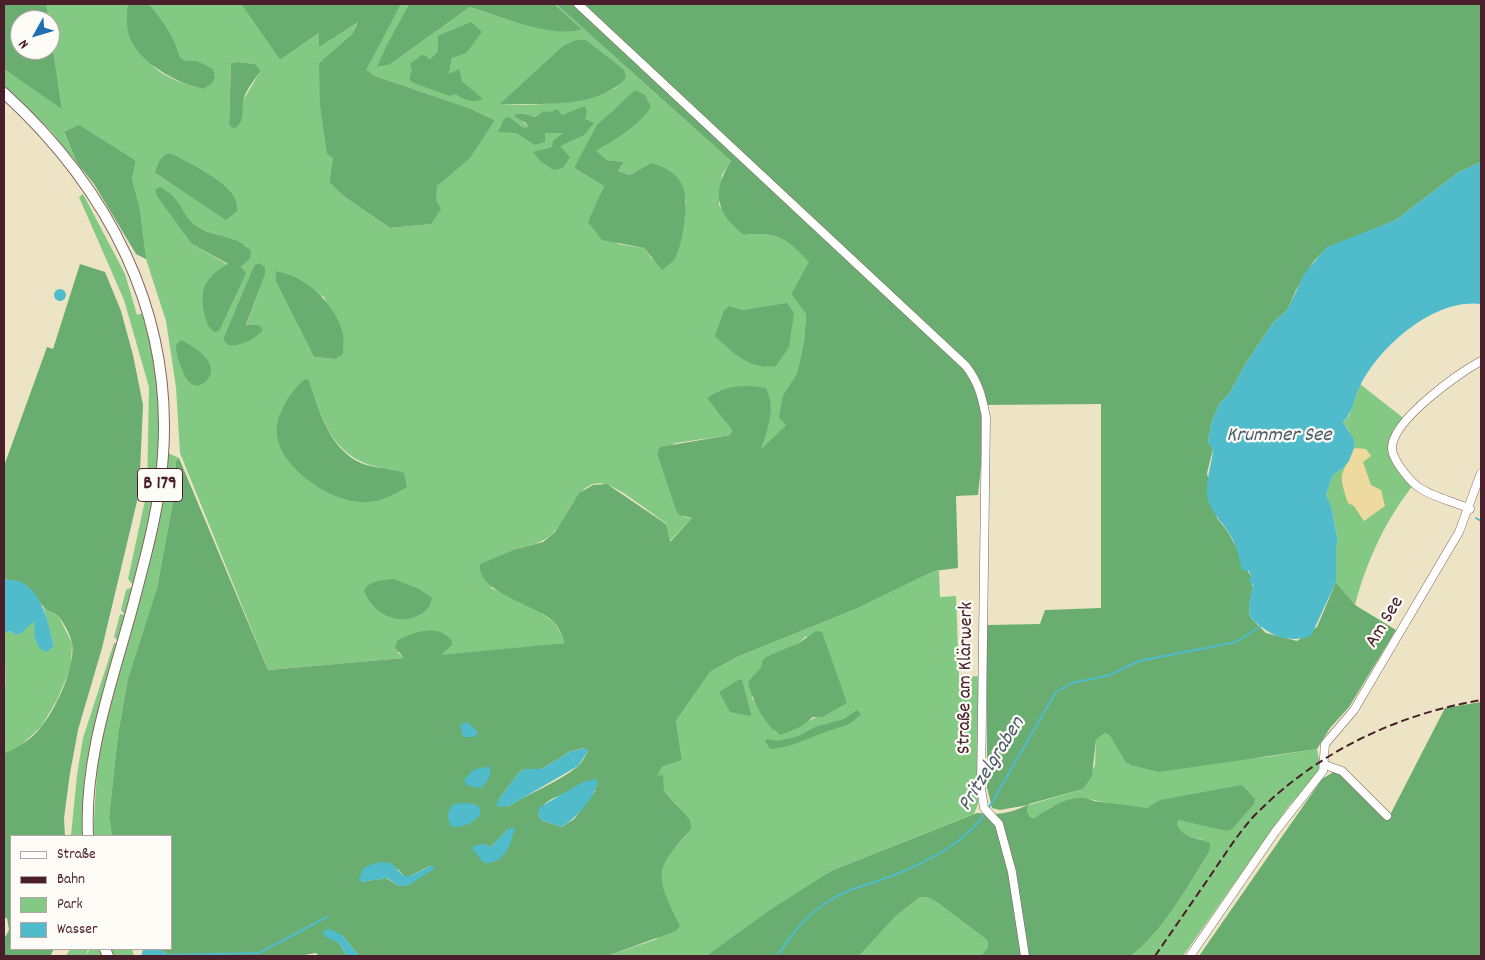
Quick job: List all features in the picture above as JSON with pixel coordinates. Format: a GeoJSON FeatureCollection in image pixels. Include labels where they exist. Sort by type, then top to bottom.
{"type":"FeatureCollection","features":[{"type":"Feature","properties":{"kind":"main road","name":"B 179"},"geometry":{"type":"LineString","coordinates":[[4,93],[34,120],[61,150],[98,202],[119,240],[137,281],[149,317],[158,360],[164,454],[158,508],[95,749],[89,796],[88,835]]}},
{"type":"Feature","properties":{"kind":"street","name":"Straße am Klärwerk"},"geometry":{"type":"LineString","coordinates":[[578,4],[700,120],[966,366],[982,392],[986,417],[981,788],[986,811],[999,824],[1012,872],[1025,956]]}},
{"type":"Feature","properties":{"kind":"street"},"geometry":{"type":"LineString","coordinates":[[1470,509],[1414,484],[1399,464],[1392,446],[1407,421],[1426,400],[1481,361]]}},
{"type":"Feature","properties":{"kind":"street","name":"Am See"},"geometry":{"type":"LineString","coordinates":[[1325,765],[1324,748],[1326,744],[1354,710],[1459,532],[1470,509],[1481,473]]}},
{"type":"Feature","properties":{"kind":"street"},"geometry":{"type":"LineString","coordinates":[[1190,956],[1275,832],[1319,778],[1325,765],[1344,772],[1387,816]]}},
{"type":"Feature","properties":{"kind":"green space"},"geometry":{"type":"Polygon","coordinates":[[[4,4],[46,4],[47,10],[10,10],[10,60],[55,60],[62,109],[4,69],[4,4]]]}},
{"type":"Feature","properties":{"kind":"green space"},"geometry":{"type":"Polygon","coordinates":[[[46,4],[128,4],[130,18],[137,36],[154,67],[177,81],[203,89],[197,61],[186,61],[180,57],[168,29],[149,4],[241,4],[280,60],[319,33],[319,47],[358,21],[352,34],[319,63],[333,158],[329,182],[342,195],[390,228],[431,224],[437,186],[452,172],[495,120],[466,107],[375,76],[365,70],[401,4],[409,4],[387,44],[378,67],[389,65],[470,7],[542,29],[570,31],[581,28],[554,4],[556,4],[731,161],[722,175],[719,205],[744,235],[765,234],[781,238],[810,262],[791,294],[806,313],[804,342],[797,373],[783,395],[786,425],[760,450],[722,417],[732,430],[730,435],[676,443],[657,452],[684,517],[692,518],[669,542],[666,523],[621,491],[598,483],[582,491],[559,526],[550,536],[536,543],[516,549],[491,588],[531,606],[555,623],[566,643],[440,656],[397,652],[405,658],[268,670],[180,453],[176,387],[166,321],[146,259],[135,250],[139,205],[132,179],[136,161],[67,131],[64,133],[77,163],[50,130],[4,87],[4,69],[62,108],[55,60],[60,60],[60,10],[47,10],[46,4]],[[438,51],[430,59],[423,54],[409,78],[411,82],[482,99],[462,81],[449,74],[452,58],[457,54],[438,51]],[[231,63],[229,124],[261,70],[255,64],[231,63]],[[618,87],[501,104],[561,103],[590,97],[618,87]],[[635,91],[610,113],[574,168],[604,186],[598,201],[618,244],[644,248],[652,259],[678,248],[686,200],[651,163],[630,175],[618,171],[624,162],[607,160],[595,151],[605,146],[635,91]],[[543,111],[535,117],[523,113],[517,114],[528,127],[516,133],[534,145],[544,133],[563,133],[552,147],[534,152],[559,146],[585,119],[571,112],[562,115],[543,111]],[[170,153],[156,174],[226,219],[237,210],[229,190],[188,162],[170,153]],[[174,197],[192,244],[228,265],[207,283],[203,294],[204,310],[250,259],[247,246],[199,228],[190,222],[174,197]],[[259,263],[254,265],[223,339],[246,326],[265,275],[259,263]],[[275,271],[276,282],[314,357],[335,359],[342,334],[324,297],[275,271]],[[729,306],[791,328],[793,313],[744,310],[729,306]],[[309,380],[301,475],[396,470],[376,467],[360,461],[347,453],[328,430],[309,380]]]}},
{"type":"Feature","properties":{"kind":"green space"},"geometry":{"type":"Polygon","coordinates":[[[128,4],[149,4],[168,29],[180,57],[186,61],[197,61],[213,69],[215,78],[211,84],[203,89],[193,86],[171,77],[149,63],[133,45],[128,32],[128,4]]]}},
{"type":"Feature","properties":{"kind":"green space"},"geometry":{"type":"Polygon","coordinates":[[[241,4],[401,4],[366,70],[375,76],[466,107],[495,120],[470,158],[437,186],[436,200],[441,209],[431,224],[390,228],[342,195],[329,182],[333,158],[327,154],[320,105],[319,63],[352,34],[358,22],[319,47],[319,33],[280,60],[241,4]]]}},
{"type":"Feature","properties":{"kind":"green space"},"geometry":{"type":"Polygon","coordinates":[[[409,4],[554,4],[582,29],[556,31],[541,29],[510,21],[470,7],[389,65],[377,67],[387,44],[409,4]]]}},
{"type":"Feature","properties":{"kind":"green space"},"geometry":{"type":"Polygon","coordinates":[[[556,4],[1481,4],[1481,162],[1459,172],[1396,220],[1327,248],[1314,261],[1296,290],[1288,309],[1273,323],[1246,363],[1231,391],[1219,405],[1212,421],[1208,442],[1213,449],[1207,473],[1217,518],[1228,532],[1241,556],[1240,559],[1251,576],[1253,590],[1249,604],[1250,617],[1266,633],[1297,641],[1317,627],[1336,582],[1355,605],[1396,630],[1349,707],[1330,728],[1317,749],[1159,772],[1127,764],[1110,736],[1105,733],[1096,740],[1092,776],[1083,789],[1029,804],[1027,811],[1030,817],[1035,818],[1048,809],[1071,799],[1087,798],[1094,801],[1147,808],[1160,800],[1242,785],[1255,799],[1254,804],[1232,829],[1227,831],[1179,820],[1177,824],[1183,832],[1191,837],[1210,843],[1210,850],[1165,921],[1143,946],[1131,956],[981,956],[988,947],[987,940],[938,903],[929,898],[920,897],[896,916],[859,956],[706,956],[773,908],[833,870],[977,813],[1003,813],[1028,805],[1000,810],[992,808],[987,787],[987,625],[1040,624],[1045,610],[1101,608],[1101,404],[981,405],[981,466],[978,495],[956,496],[958,568],[934,571],[858,608],[737,657],[710,672],[676,721],[682,760],[662,767],[657,776],[663,775],[664,791],[690,820],[691,830],[669,856],[662,875],[666,897],[680,926],[676,931],[607,956],[359,956],[343,936],[332,938],[339,943],[347,956],[319,956],[316,953],[299,956],[170,956],[161,950],[172,950],[172,835],[112,835],[109,817],[118,734],[128,678],[157,588],[173,502],[176,461],[179,458],[268,670],[404,658],[395,647],[398,640],[426,631],[440,632],[452,641],[452,645],[441,655],[565,643],[555,623],[488,583],[481,574],[480,564],[516,549],[543,542],[555,532],[579,493],[593,485],[607,484],[666,524],[670,542],[692,518],[679,515],[676,510],[657,453],[660,447],[730,435],[732,430],[707,398],[721,390],[750,386],[766,388],[771,411],[761,449],[786,425],[779,418],[783,395],[797,373],[804,342],[806,314],[791,294],[809,262],[788,242],[781,238],[765,234],[744,235],[727,219],[722,210],[719,192],[725,172],[731,161],[556,4]],[[583,748],[569,752],[542,769],[524,769],[499,799],[507,807],[569,773],[577,767],[588,751],[583,748]],[[596,790],[571,793],[555,798],[548,801],[538,814],[541,820],[562,827],[574,819],[596,790]],[[508,829],[491,847],[484,844],[484,863],[508,829]],[[432,865],[410,876],[404,876],[398,869],[361,882],[386,878],[399,886],[432,865]]]}},
{"type":"Feature","properties":{"kind":"green space"},"geometry":{"type":"Polygon","coordinates":[[[471,22],[482,32],[466,53],[452,58],[449,74],[459,69],[462,81],[483,99],[469,101],[456,94],[450,96],[411,82],[409,78],[412,70],[410,64],[423,54],[430,59],[438,51],[438,36],[471,22]]]}},
{"type":"Feature","properties":{"kind":"green space"},"geometry":{"type":"Polygon","coordinates":[[[576,40],[586,40],[624,70],[626,78],[614,88],[583,100],[550,104],[500,104],[563,46],[576,40]]]}},
{"type":"Feature","properties":{"kind":"green space"},"geometry":{"type":"Polygon","coordinates":[[[231,63],[255,64],[261,70],[244,98],[241,120],[237,127],[233,128],[229,124],[231,63]]]}},
{"type":"Feature","properties":{"kind":"green space"},"geometry":{"type":"Polygon","coordinates":[[[635,90],[645,95],[651,107],[633,127],[596,151],[607,160],[624,162],[618,171],[630,175],[651,163],[670,171],[681,182],[685,194],[685,213],[680,245],[674,260],[662,270],[644,248],[602,240],[588,222],[604,186],[574,168],[597,125],[635,90]]]}},
{"type":"Feature","properties":{"kind":"green space"},"geometry":{"type":"Polygon","coordinates":[[[585,106],[587,112],[585,119],[594,123],[584,135],[560,146],[570,157],[563,168],[554,170],[540,161],[533,152],[552,147],[553,141],[563,133],[545,133],[545,142],[534,145],[516,133],[498,132],[504,119],[509,117],[523,128],[528,127],[526,123],[514,116],[519,113],[535,117],[543,111],[551,112],[557,109],[562,115],[585,106]]]}},
{"type":"Feature","properties":{"kind":"green space"},"geometry":{"type":"Polygon","coordinates":[[[79,125],[136,161],[132,179],[139,205],[146,259],[136,254],[94,184],[77,163],[64,132],[79,125]]]}},
{"type":"Feature","properties":{"kind":"green space"},"geometry":{"type":"Polygon","coordinates":[[[170,153],[225,186],[236,200],[237,211],[226,220],[155,173],[162,158],[170,153]]]}},
{"type":"Feature","properties":{"kind":"green space"},"geometry":{"type":"Polygon","coordinates":[[[160,187],[173,196],[194,224],[204,230],[240,242],[251,251],[250,259],[241,267],[246,273],[219,331],[214,332],[207,323],[203,296],[206,283],[215,273],[228,264],[192,244],[157,196],[155,190],[160,187]]]}},
{"type":"Feature","properties":{"kind":"green space"},"geometry":{"type":"Polygon","coordinates":[[[83,194],[125,274],[137,315],[144,313],[154,358],[159,405],[158,470],[147,542],[103,695],[85,835],[71,835],[83,738],[114,643],[118,641],[114,637],[120,614],[125,615],[121,610],[126,590],[134,586],[128,579],[147,491],[149,387],[124,300],[79,197],[83,194]]]}},
{"type":"Feature","properties":{"kind":"green space"},"geometry":{"type":"Polygon","coordinates":[[[259,263],[265,267],[265,275],[246,325],[259,325],[263,330],[247,342],[228,345],[223,339],[254,265],[259,263]]]}},
{"type":"Feature","properties":{"kind":"green space"},"geometry":{"type":"Polygon","coordinates":[[[80,264],[105,272],[121,311],[133,355],[143,405],[139,493],[102,648],[78,730],[64,818],[65,835],[10,835],[10,950],[53,950],[50,956],[4,956],[4,939],[9,930],[7,918],[4,918],[4,753],[29,740],[47,719],[64,687],[72,652],[70,637],[58,616],[44,607],[27,586],[4,579],[4,466],[47,347],[53,349],[80,264]]]}},
{"type":"Feature","properties":{"kind":"green space"},"geometry":{"type":"Polygon","coordinates":[[[275,271],[298,279],[308,285],[326,302],[339,323],[343,334],[343,354],[335,359],[314,357],[276,282],[275,271]]]}},
{"type":"Feature","properties":{"kind":"green space"},"geometry":{"type":"Polygon","coordinates":[[[787,303],[794,313],[789,347],[776,366],[767,367],[750,363],[735,354],[715,336],[724,311],[729,306],[744,310],[787,303]]]}},
{"type":"Feature","properties":{"kind":"green space"},"geometry":{"type":"Polygon","coordinates":[[[181,340],[194,347],[210,365],[210,375],[201,385],[192,384],[185,376],[176,351],[176,345],[181,340]]]}},
{"type":"Feature","properties":{"kind":"green space"},"geometry":{"type":"Polygon","coordinates":[[[305,379],[309,380],[320,413],[338,445],[361,463],[404,473],[407,487],[393,495],[378,500],[368,502],[355,501],[341,498],[326,491],[299,473],[281,449],[277,429],[285,404],[294,390],[305,379]]]}},
{"type":"Feature","properties":{"kind":"green space"},"geometry":{"type":"Polygon","coordinates":[[[1360,384],[1407,421],[1392,450],[1414,484],[1386,526],[1378,542],[1365,573],[1355,605],[1336,582],[1336,546],[1338,542],[1331,505],[1326,495],[1333,475],[1342,469],[1349,431],[1343,422],[1349,416],[1360,384]]]}},
{"type":"Feature","properties":{"kind":"green space"},"geometry":{"type":"Polygon","coordinates":[[[168,453],[179,458],[176,461],[173,502],[157,588],[128,678],[118,734],[109,817],[112,835],[93,835],[97,771],[102,738],[157,528],[168,453]]]}},
{"type":"Feature","properties":{"kind":"green space"},"geometry":{"type":"Polygon","coordinates":[[[934,571],[939,571],[940,597],[956,596],[959,678],[978,676],[978,804],[974,814],[833,870],[706,956],[607,956],[657,939],[666,898],[660,885],[663,867],[669,854],[691,830],[676,804],[664,791],[656,776],[662,767],[682,760],[676,721],[710,672],[737,657],[858,608],[934,571]],[[806,636],[799,643],[762,661],[761,667],[755,674],[752,698],[776,733],[846,703],[806,636]],[[738,680],[720,692],[723,699],[738,680]]]}},
{"type":"Feature","properties":{"kind":"green space"},"geometry":{"type":"Polygon","coordinates":[[[394,579],[419,589],[432,598],[427,609],[413,618],[404,619],[387,616],[373,606],[364,590],[370,584],[377,581],[394,579]]]}},
{"type":"Feature","properties":{"kind":"green space"},"geometry":{"type":"Polygon","coordinates":[[[43,606],[59,617],[72,643],[71,667],[57,700],[41,727],[19,747],[4,753],[4,633],[10,631],[16,635],[22,633],[34,620],[54,646],[43,606]]]}},
{"type":"Feature","properties":{"kind":"green space"},"geometry":{"type":"Polygon","coordinates":[[[816,631],[822,632],[847,703],[822,717],[813,717],[802,726],[781,735],[775,732],[765,720],[752,696],[748,682],[761,667],[762,661],[766,657],[799,643],[816,631]]]}},
{"type":"Feature","properties":{"kind":"green space"},"geometry":{"type":"Polygon","coordinates":[[[738,680],[742,680],[750,716],[730,712],[719,692],[738,680]]]}},
{"type":"Feature","properties":{"kind":"green space"},"geometry":{"type":"Polygon","coordinates":[[[1481,702],[1481,956],[1199,956],[1322,779],[1332,773],[1333,770],[1346,777],[1385,818],[1391,813],[1445,708],[1481,702]]]}},
{"type":"Feature","properties":{"kind":"green space"},"geometry":{"type":"Polygon","coordinates":[[[857,710],[861,714],[848,724],[797,743],[770,749],[765,741],[767,739],[777,741],[799,736],[815,727],[844,719],[857,710]]]}},
{"type":"Feature","properties":{"kind":"green space"},"geometry":{"type":"Polygon","coordinates":[[[1105,733],[1110,736],[1128,765],[1266,757],[1317,749],[1319,771],[1288,807],[1183,956],[1131,956],[1143,946],[1165,921],[1210,850],[1201,839],[1189,837],[1181,831],[1177,824],[1179,820],[1187,821],[1160,800],[1150,807],[1142,808],[1087,798],[1051,807],[1035,818],[1030,817],[1027,811],[1029,805],[1083,789],[1095,765],[1096,740],[1105,733]]]}},
{"type":"Feature","properties":{"kind":"green space"},"geometry":{"type":"Polygon","coordinates":[[[920,897],[929,898],[938,903],[987,940],[988,947],[981,956],[859,956],[896,916],[920,897]]]}},
{"type":"Feature","properties":{"kind":"green space"},"geometry":{"type":"Polygon","coordinates":[[[69,950],[88,950],[86,955],[89,950],[101,950],[104,956],[66,956],[69,950]]]}},
{"type":"Feature","properties":{"kind":"green space"},"geometry":{"type":"Polygon","coordinates":[[[111,950],[132,950],[134,956],[113,956],[111,950]]]}},
{"type":"Feature","properties":{"kind":"sand"},"geometry":{"type":"Polygon","coordinates":[[[1354,448],[1366,449],[1371,456],[1363,462],[1371,485],[1381,490],[1385,506],[1364,521],[1354,506],[1348,503],[1342,479],[1342,474],[1354,448]]]}},
{"type":"Feature","properties":{"kind":"water","name":"Krummer See"},"geometry":{"type":"Polygon","coordinates":[[[1481,162],[1481,304],[1463,304],[1446,308],[1428,316],[1396,340],[1370,369],[1359,389],[1352,409],[1343,422],[1354,440],[1354,448],[1349,461],[1333,475],[1326,495],[1331,505],[1338,542],[1336,546],[1336,582],[1311,636],[1293,639],[1271,633],[1250,617],[1249,604],[1253,584],[1249,581],[1251,576],[1249,571],[1242,570],[1234,542],[1208,500],[1208,480],[1213,449],[1208,442],[1212,421],[1219,405],[1231,391],[1246,363],[1273,323],[1288,309],[1304,274],[1327,247],[1396,220],[1459,172],[1481,162]]]}},
{"type":"Feature","properties":{"kind":"water"},"geometry":{"type":"Polygon","coordinates":[[[60,289],[66,295],[60,301],[54,295],[60,289]]]}},
{"type":"Feature","properties":{"kind":"water"},"geometry":{"type":"Polygon","coordinates":[[[4,579],[23,583],[36,595],[44,611],[54,646],[47,652],[40,649],[35,639],[34,621],[22,633],[16,635],[10,631],[4,633],[4,579]]]}},
{"type":"Feature","properties":{"kind":"water"},"geometry":{"type":"Polygon","coordinates":[[[467,722],[478,732],[475,737],[463,737],[460,725],[467,722]]]}},
{"type":"Feature","properties":{"kind":"water"},"geometry":{"type":"Polygon","coordinates":[[[584,748],[588,751],[578,766],[507,807],[496,806],[499,799],[524,769],[542,769],[569,752],[584,748]]]}},
{"type":"Feature","properties":{"kind":"water"},"geometry":{"type":"Polygon","coordinates":[[[490,767],[490,774],[481,788],[466,785],[464,780],[473,770],[490,767]]]}},
{"type":"Feature","properties":{"kind":"water"},"geometry":{"type":"Polygon","coordinates":[[[596,779],[598,782],[596,789],[588,802],[568,823],[562,827],[541,820],[538,814],[540,807],[583,782],[596,779]]]}},
{"type":"Feature","properties":{"kind":"water"},"geometry":{"type":"Polygon","coordinates":[[[453,804],[475,804],[480,808],[480,815],[468,824],[452,827],[448,818],[449,810],[453,804]]]}},
{"type":"Feature","properties":{"kind":"water"},"geometry":{"type":"Polygon","coordinates":[[[515,827],[509,847],[502,857],[497,860],[484,863],[473,850],[473,846],[484,844],[491,847],[508,829],[515,827]]]}},
{"type":"Feature","properties":{"kind":"water"},"geometry":{"type":"Polygon","coordinates":[[[380,862],[391,863],[404,876],[410,876],[433,865],[434,869],[407,886],[399,886],[387,878],[361,882],[359,879],[364,867],[380,862]]]}},
{"type":"Feature","properties":{"kind":"water"},"geometry":{"type":"Polygon","coordinates":[[[330,929],[343,936],[359,956],[347,956],[339,943],[324,936],[323,931],[330,929]]]}},
{"type":"Feature","properties":{"kind":"water"},"geometry":{"type":"Polygon","coordinates":[[[143,950],[161,950],[170,956],[141,956],[143,950]]]}},
{"type":"Feature","properties":{"kind":"waterway"},"geometry":{"type":"LineString","coordinates":[[1476,518],[1481,521]]}},
{"type":"Feature","properties":{"kind":"waterway","name":"Pritzelgraben"},"geometry":{"type":"LineString","coordinates":[[1112,674],[1139,661],[1236,642],[1262,625]]}},
{"type":"Feature","properties":{"kind":"waterway","name":"Pritzelgraben"},"geometry":{"type":"LineString","coordinates":[[988,809],[1056,692],[1072,683],[1110,675]]}},
{"type":"Feature","properties":{"kind":"waterway","name":"Pritzelgraben"},"geometry":{"type":"LineString","coordinates":[[777,956],[801,924],[823,905],[854,888],[892,876],[937,855],[964,836],[985,813]]}},
{"type":"Feature","properties":{"kind":"waterway"},"geometry":{"type":"LineString","coordinates":[[167,955],[259,953],[327,917]]}},
{"type":"Feature","properties":{"kind":"waterway"},"geometry":{"type":"LineString","coordinates":[[135,956],[140,956]]}},
{"type":"Feature","properties":{"kind":"railway"},"geometry":{"type":"LineString","coordinates":[[1155,956],[1248,823],[1277,794],[1303,774],[1358,740],[1418,716],[1481,700]]}}]}
